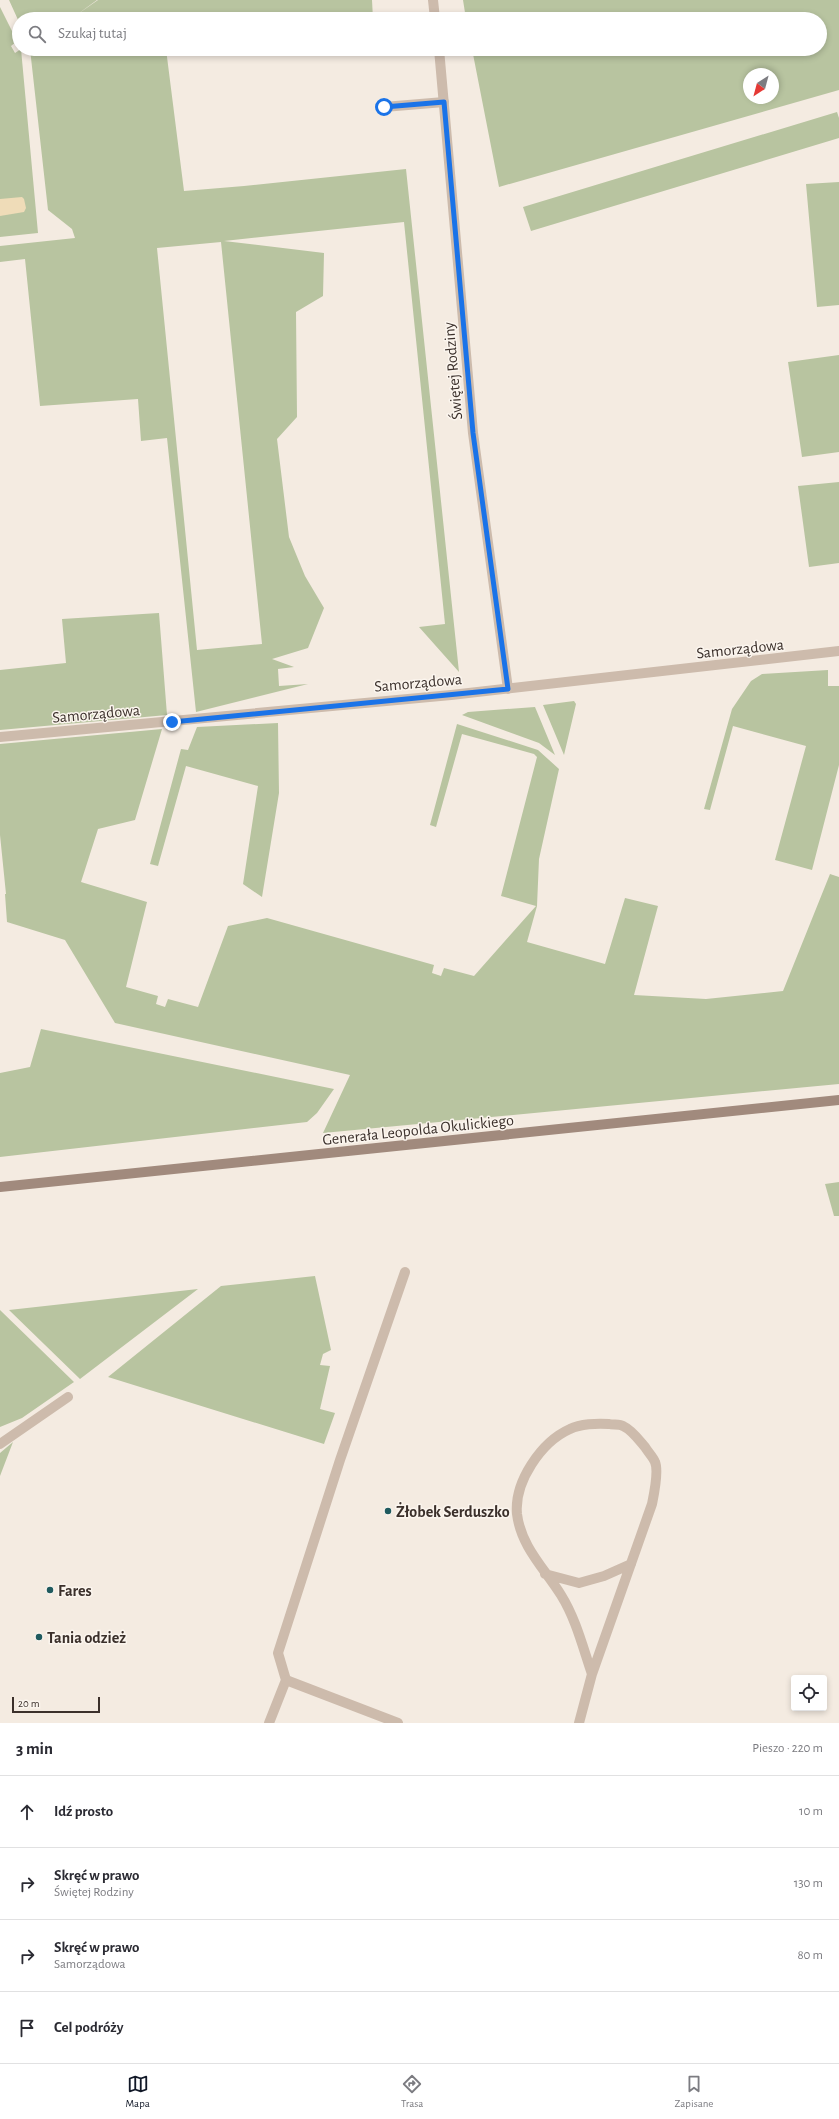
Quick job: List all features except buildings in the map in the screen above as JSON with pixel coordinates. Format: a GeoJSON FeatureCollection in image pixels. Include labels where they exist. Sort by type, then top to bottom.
{"type":"FeatureCollection","features":[{"type":"Feature","properties":{"kind":"main road","name":"Generała Leopolda Okulickiego"},"geometry":{"type":"LineString","coordinates":[[0,1187],[839,1100]]}},
{"type":"Feature","properties":{"kind":"street"},"geometry":{"type":"LineString","coordinates":[[433,0],[434,12]]}},
{"type":"Feature","properties":{"kind":"street","name":"Świętej Rodziny"},"geometry":{"type":"LineString","coordinates":[[440,56],[473,433],[508,689]]}},
{"type":"Feature","properties":{"kind":"street"},"geometry":{"type":"LineString","coordinates":[[384,107],[444,102]]}},
{"type":"Feature","properties":{"kind":"street","name":"Samorządowa"},"geometry":{"type":"LineString","coordinates":[[0,737],[508,689],[839,651]]}},
{"type":"Feature","properties":{"kind":"street"},"geometry":{"type":"LineString","coordinates":[[269,1723],[286,1680],[278,1653],[340,1460],[405,1272]]}},
{"type":"Feature","properties":{"kind":"street"},"geometry":{"type":"LineString","coordinates":[[0,1444],[68,1397]]}},
{"type":"Feature","properties":{"kind":"street"},"geometry":{"type":"LineString","coordinates":[[580,1723],[592,1674],[652,1504],[656,1463],[638,1438],[623,1426],[599,1423],[570,1428],[545,1446],[526,1472],[517,1498],[519,1527],[527,1544],[545,1574],[561,1595],[570,1613],[581,1639],[592,1674]]}},
{"type":"Feature","properties":{"kind":"street"},"geometry":{"type":"LineString","coordinates":[[545,1574],[579,1583],[604,1576],[631,1564]]}},
{"type":"Feature","properties":{"kind":"street"},"geometry":{"type":"LineString","coordinates":[[286,1680],[398,1723]]}},
{"type":"Feature","properties":{"kind":"green space"},"geometry":{"type":"Polygon","coordinates":[[[9,0],[97,0],[80,12],[14,12],[9,0]]]}},
{"type":"Feature","properties":{"kind":"green space"},"geometry":{"type":"Polygon","coordinates":[[[98,0],[372,0],[373,12],[81,12],[98,0]]]}},
{"type":"Feature","properties":{"kind":"green space"},"geometry":{"type":"Polygon","coordinates":[[[463,0],[839,0],[839,90],[499,187],[473,56],[827,56],[827,12],[465,12],[463,0]]]}},
{"type":"Feature","properties":{"kind":"green space"},"geometry":{"type":"Polygon","coordinates":[[[0,7],[12,31],[12,56],[22,56],[38,233],[0,237],[0,7]]]}},
{"type":"Feature","properties":{"kind":"green space"},"geometry":{"type":"Polygon","coordinates":[[[31,56],[167,56],[184,191],[406,169],[459,672],[419,627],[445,624],[404,222],[224,241],[324,253],[323,296],[296,312],[297,417],[277,439],[289,537],[305,576],[324,608],[308,648],[272,659],[294,667],[278,669],[279,686],[308,684],[196,712],[167,438],[141,441],[138,399],[40,406],[25,259],[0,262],[0,246],[75,238],[72,229],[48,210],[31,56]],[[221,242],[157,248],[197,650],[262,644],[221,242]]]}},
{"type":"Feature","properties":{"kind":"green space"},"geometry":{"type":"Polygon","coordinates":[[[837,112],[839,118],[839,138],[531,231],[523,207],[837,112]]]}},
{"type":"Feature","properties":{"kind":"green space"},"geometry":{"type":"Polygon","coordinates":[[[839,182],[839,305],[817,307],[806,184],[839,182]]]}},
{"type":"Feature","properties":{"kind":"green space"},"geometry":{"type":"Polygon","coordinates":[[[839,355],[839,452],[802,457],[788,362],[839,355]]]}},
{"type":"Feature","properties":{"kind":"green space"},"geometry":{"type":"Polygon","coordinates":[[[839,482],[839,563],[809,567],[798,486],[839,482]]]}},
{"type":"Feature","properties":{"kind":"green space"},"geometry":{"type":"Polygon","coordinates":[[[159,613],[167,715],[0,730],[0,670],[66,663],[62,619],[159,613]]]}},
{"type":"Feature","properties":{"kind":"green space"},"geometry":{"type":"Polygon","coordinates":[[[828,670],[828,686],[839,686],[839,765],[812,870],[775,860],[806,746],[733,726],[710,810],[704,809],[732,709],[751,681],[762,674],[828,670]]]}},
{"type":"Feature","properties":{"kind":"green space"},"geometry":{"type":"Polygon","coordinates":[[[574,701],[576,704],[564,755],[543,705],[574,701]]]}},
{"type":"Feature","properties":{"kind":"green space"},"geometry":{"type":"Polygon","coordinates":[[[535,707],[555,755],[539,743],[462,715],[468,712],[535,707]]]}},
{"type":"Feature","properties":{"kind":"green space"},"geometry":{"type":"Polygon","coordinates":[[[278,723],[279,793],[262,897],[243,884],[258,786],[186,766],[158,866],[150,864],[181,749],[188,750],[197,727],[278,723]]]}},
{"type":"Feature","properties":{"kind":"green space"},"geometry":{"type":"Polygon","coordinates":[[[457,724],[538,750],[559,769],[539,859],[537,906],[527,942],[605,964],[625,898],[658,906],[634,995],[706,999],[783,991],[830,874],[839,877],[839,1084],[323,1133],[350,1075],[115,1023],[65,940],[7,922],[6,894],[0,835],[0,744],[162,729],[135,820],[98,829],[81,882],[147,902],[126,987],[158,996],[156,1004],[165,1007],[168,999],[198,1007],[228,926],[267,918],[434,965],[432,973],[441,976],[444,968],[474,976],[536,906],[501,896],[537,757],[534,754],[462,734],[436,827],[430,825],[457,724]]]}},
{"type":"Feature","properties":{"kind":"green space"},"geometry":{"type":"Polygon","coordinates":[[[41,1029],[334,1089],[317,1113],[307,1122],[0,1157],[0,1073],[30,1067],[41,1029]]]}},
{"type":"Feature","properties":{"kind":"green space"},"geometry":{"type":"Polygon","coordinates":[[[839,1182],[839,1216],[834,1216],[825,1184],[839,1182]]]}},
{"type":"Feature","properties":{"kind":"green space"},"geometry":{"type":"Polygon","coordinates":[[[315,1276],[331,1350],[323,1354],[320,1365],[330,1366],[320,1409],[335,1413],[324,1444],[108,1377],[221,1286],[315,1276]]]}},
{"type":"Feature","properties":{"kind":"green space"},"geometry":{"type":"Polygon","coordinates":[[[198,1289],[80,1379],[9,1310],[198,1289]]]}},
{"type":"Feature","properties":{"kind":"green space"},"geometry":{"type":"Polygon","coordinates":[[[0,1310],[74,1382],[22,1418],[0,1427],[0,1310]]]}},
{"type":"Feature","properties":{"kind":"green space"},"geometry":{"type":"Polygon","coordinates":[[[13,1442],[0,1476],[0,1453],[13,1442]]]}},
{"type":"Feature","properties":{"kind":"sand"},"geometry":{"type":"Polygon","coordinates":[[[22,197],[26,208],[24,212],[0,216],[0,199],[22,197]]]}},
{"type":"Feature","properties":{"kind":"place","name":"Żłobek Serduszko"},"geometry":{"type":"Point","coordinates":[388,1511]}},
{"type":"Feature","properties":{"kind":"place","name":"Fares"},"geometry":{"type":"Point","coordinates":[50,1590]}},
{"type":"Feature","properties":{"kind":"place","name":"Tania odzież"},"geometry":{"type":"Point","coordinates":[39,1637]}},
{"type":"Feature","properties":{"kind":"route"},"geometry":{"type":"LineString","coordinates":[[172,722],[508,689],[473,433],[444,102],[384,107]]}}]}
